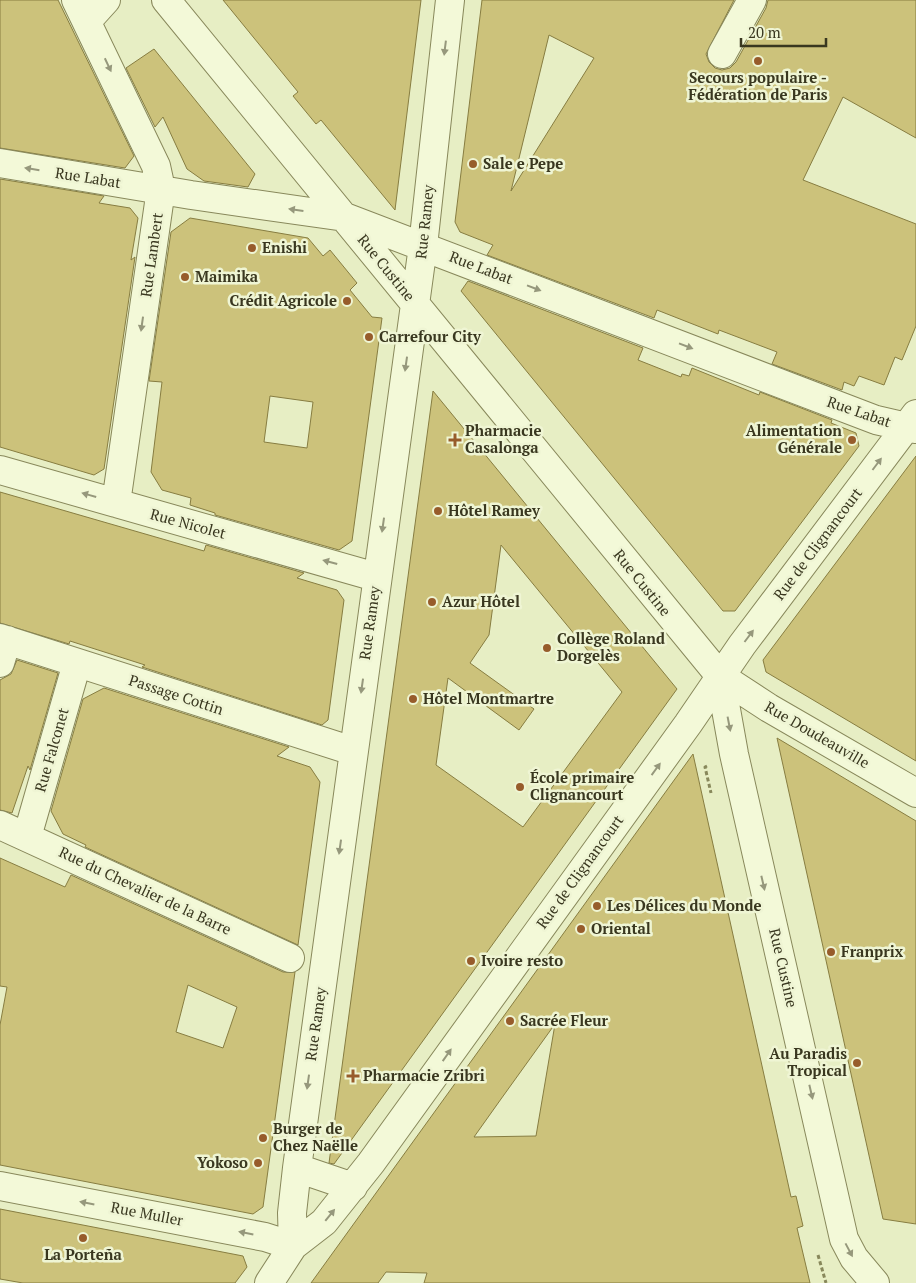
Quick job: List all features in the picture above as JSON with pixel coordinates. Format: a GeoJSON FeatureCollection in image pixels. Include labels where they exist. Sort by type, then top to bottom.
{"type":"FeatureCollection","features":[{"type":"Feature","properties":{"kind":"street","name":"Rue Lambert"},"geometry":{"type":"LineString","coordinates":[[106,0],[82,11],[156,166],[162,189],[116,503]]}},
{"type":"Feature","properties":{"kind":"street","name":"Rue Custine"},"geometry":{"type":"LineString","coordinates":[[166,0],[720,676],[737,763],[844,1239],[854,1258],[875,1283]]}},
{"type":"Feature","properties":{"kind":"street","name":"Rue Ramey"},"geometry":{"type":"LineString","coordinates":[[293,1246],[292,1213],[297,1168],[376,577],[423,246],[450,0]]}},
{"type":"Feature","properties":{"kind":"street"},"geometry":{"type":"LineString","coordinates":[[722,54],[752,0]]}},
{"type":"Feature","properties":{"kind":"street","name":"Rue Labat"},"geometry":{"type":"LineString","coordinates":[[0,163],[345,217],[876,420],[912,423]]}},
{"type":"Feature","properties":{"kind":"street","name":"Rue de Clignancourt"},"geometry":{"type":"LineString","coordinates":[[269,1283],[293,1246],[324,1222],[353,1187],[682,732],[720,676],[912,423]]}},
{"type":"Feature","properties":{"kind":"street","name":"Rue Nicolet"},"geometry":{"type":"LineString","coordinates":[[0,470],[376,577]]}},
{"type":"Feature","properties":{"kind":"street","name":"Passage Cottin"},"geometry":{"type":"LineString","coordinates":[[2,647],[77,663],[353,751]]}},
{"type":"Feature","properties":{"kind":"street","name":"Rue Falconet"},"geometry":{"type":"LineString","coordinates":[[27,837],[77,663]]}},
{"type":"Feature","properties":{"kind":"street","name":"Rue Doudeauville"},"geometry":{"type":"LineString","coordinates":[[720,676],[769,708],[916,793]]}},
{"type":"Feature","properties":{"kind":"street","name":"Rue du Chevalier de la Barre"},"geometry":{"type":"LineString","coordinates":[[0,825],[290,958]]}},
{"type":"Feature","properties":{"kind":"street"},"geometry":{"type":"LineString","coordinates":[[297,1168],[353,1187]]}},
{"type":"Feature","properties":{"kind":"street","name":"Rue Muller"},"geometry":{"type":"LineString","coordinates":[[0,1186],[265,1237],[293,1246]]}},
{"type":"Feature","properties":{"kind":"building"},"geometry":{"type":"Polygon","coordinates":[[[0,0],[58,0],[134,156],[125,168],[0,148],[0,0]]]}},
{"type":"Feature","properties":{"kind":"building"},"geometry":{"type":"Polygon","coordinates":[[[223,0],[421,0],[395,210],[321,120],[316,124],[293,96],[298,92],[223,0]]]}},
{"type":"Feature","properties":{"kind":"building"},"geometry":{"type":"Polygon","coordinates":[[[482,0],[734,0],[706,54],[709,62],[715,68],[722,70],[730,68],[736,62],[766,8],[768,0],[916,0],[916,138],[843,97],[803,180],[916,224],[916,326],[902,360],[895,357],[884,385],[859,376],[854,386],[844,382],[842,390],[772,364],[777,352],[719,330],[718,334],[657,310],[654,318],[487,255],[493,245],[460,232],[455,222],[482,0]],[[549,35],[511,191],[594,58],[549,35]]]}},
{"type":"Feature","properties":{"kind":"building"},"geometry":{"type":"Polygon","coordinates":[[[154,49],[255,174],[248,187],[204,181],[187,169],[163,117],[155,127],[126,68],[154,49]]]}},
{"type":"Feature","properties":{"kind":"building"},"geometry":{"type":"Polygon","coordinates":[[[0,179],[104,196],[99,203],[130,208],[138,218],[131,260],[135,257],[104,469],[94,475],[0,447],[0,179]]]}},
{"type":"Feature","properties":{"kind":"building"},"geometry":{"type":"Polygon","coordinates":[[[190,218],[308,238],[323,256],[330,250],[357,283],[350,290],[372,317],[382,318],[352,541],[339,550],[215,515],[215,513],[190,505],[191,498],[162,490],[151,472],[162,382],[149,381],[171,232],[190,218]],[[270,396],[264,442],[307,448],[313,402],[270,396]]]}},
{"type":"Feature","properties":{"kind":"building"},"geometry":{"type":"Polygon","coordinates":[[[468,281],[643,348],[638,360],[681,377],[682,374],[689,376],[692,368],[759,395],[760,392],[832,420],[831,423],[856,433],[859,446],[735,611],[723,611],[461,291],[468,281]]]}},
{"type":"Feature","properties":{"kind":"building"},"geometry":{"type":"Polygon","coordinates":[[[433,391],[677,689],[334,1164],[329,1163],[433,391]],[[501,545],[489,635],[470,663],[534,709],[519,730],[448,678],[436,765],[523,827],[622,692],[501,545]]]}},
{"type":"Feature","properties":{"kind":"building"},"geometry":{"type":"Polygon","coordinates":[[[916,456],[916,761],[766,672],[763,660],[916,456]]]}},
{"type":"Feature","properties":{"kind":"building"},"geometry":{"type":"Polygon","coordinates":[[[0,492],[204,551],[206,545],[304,573],[297,578],[337,590],[344,600],[328,720],[322,725],[142,667],[145,665],[70,641],[69,644],[0,623],[0,492]]]}},
{"type":"Feature","properties":{"kind":"building"},"geometry":{"type":"Polygon","coordinates":[[[17,660],[58,673],[30,770],[28,766],[12,813],[0,810],[0,680],[11,674],[17,660]]]}},
{"type":"Feature","properties":{"kind":"building"},"geometry":{"type":"Polygon","coordinates":[[[104,688],[289,747],[277,756],[310,767],[320,782],[298,945],[85,847],[86,845],[63,834],[51,811],[83,699],[104,688]]]}},
{"type":"Feature","properties":{"kind":"building"},"geometry":{"type":"Polygon","coordinates":[[[777,738],[916,821],[916,1224],[883,1219],[777,738]]]}},
{"type":"Feature","properties":{"kind":"building"},"geometry":{"type":"Polygon","coordinates":[[[693,754],[791,1197],[796,1196],[803,1226],[797,1228],[810,1283],[424,1283],[427,1273],[386,1272],[378,1283],[311,1283],[693,754]],[[555,1024],[474,1137],[536,1136],[555,1024]]]}},
{"type":"Feature","properties":{"kind":"building"},"geometry":{"type":"Polygon","coordinates":[[[0,858],[65,887],[71,875],[283,972],[295,972],[263,1207],[253,1214],[0,1165],[0,1025],[7,987],[0,986],[0,858]],[[188,985],[176,1032],[223,1048],[237,1007],[188,985]]]}},
{"type":"Feature","properties":{"kind":"building"},"geometry":{"type":"Polygon","coordinates":[[[0,1209],[243,1256],[247,1267],[235,1283],[23,1283],[0,1279],[0,1209]]]}},
{"type":"Feature","properties":{"kind":"place","name":"Secours populaire - Fédération de Paris"},"geometry":{"type":"Point","coordinates":[758,61]}},
{"type":"Feature","properties":{"kind":"place","name":"Sale e Pepe"},"geometry":{"type":"Point","coordinates":[473,164]}},
{"type":"Feature","properties":{"kind":"place","name":"Enishi"},"geometry":{"type":"Point","coordinates":[252,248]}},
{"type":"Feature","properties":{"kind":"place","name":"Maimika"},"geometry":{"type":"Point","coordinates":[185,277]}},
{"type":"Feature","properties":{"kind":"place","name":"Crédit Agricole"},"geometry":{"type":"Point","coordinates":[347,301]}},
{"type":"Feature","properties":{"kind":"place","name":"Carrefour City"},"geometry":{"type":"Point","coordinates":[369,337]}},
{"type":"Feature","properties":{"kind":"place","name":"Pharmacie Casalonga"},"geometry":{"type":"Point","coordinates":[455,440]}},
{"type":"Feature","properties":{"kind":"place","name":"Alimentation Générale"},"geometry":{"type":"Point","coordinates":[852,440]}},
{"type":"Feature","properties":{"kind":"place","name":"Hôtel Ramey"},"geometry":{"type":"Point","coordinates":[438,511]}},
{"type":"Feature","properties":{"kind":"place","name":"Azur Hôtel"},"geometry":{"type":"Point","coordinates":[432,602]}},
{"type":"Feature","properties":{"kind":"place","name":"Collège Roland Dorgelès"},"geometry":{"type":"Point","coordinates":[547,648]}},
{"type":"Feature","properties":{"kind":"place","name":"Hôtel Montmartre"},"geometry":{"type":"Point","coordinates":[413,699]}},
{"type":"Feature","properties":{"kind":"place","name":"École primaire Clignancourt"},"geometry":{"type":"Point","coordinates":[520,787]}},
{"type":"Feature","properties":{"kind":"place","name":"Les Délices du Monde"},"geometry":{"type":"Point","coordinates":[597,906]}},
{"type":"Feature","properties":{"kind":"place","name":"Oriental"},"geometry":{"type":"Point","coordinates":[581,929]}},
{"type":"Feature","properties":{"kind":"place","name":"Franprix"},"geometry":{"type":"Point","coordinates":[831,952]}},
{"type":"Feature","properties":{"kind":"place","name":"Ivoire resto"},"geometry":{"type":"Point","coordinates":[471,961]}},
{"type":"Feature","properties":{"kind":"place","name":"Sacrée Fleur"},"geometry":{"type":"Point","coordinates":[510,1021]}},
{"type":"Feature","properties":{"kind":"place","name":"Au Paradis Tropical"},"geometry":{"type":"Point","coordinates":[857,1063]}},
{"type":"Feature","properties":{"kind":"place","name":"Pharmacie Zribri"},"geometry":{"type":"Point","coordinates":[353,1076]}},
{"type":"Feature","properties":{"kind":"place","name":"Burger de Chez Naëlle"},"geometry":{"type":"Point","coordinates":[263,1138]}},
{"type":"Feature","properties":{"kind":"place","name":"Yokoso"},"geometry":{"type":"Point","coordinates":[258,1163]}},
{"type":"Feature","properties":{"kind":"place","name":"La Porteña"},"geometry":{"type":"Point","coordinates":[83,1238]}}]}
